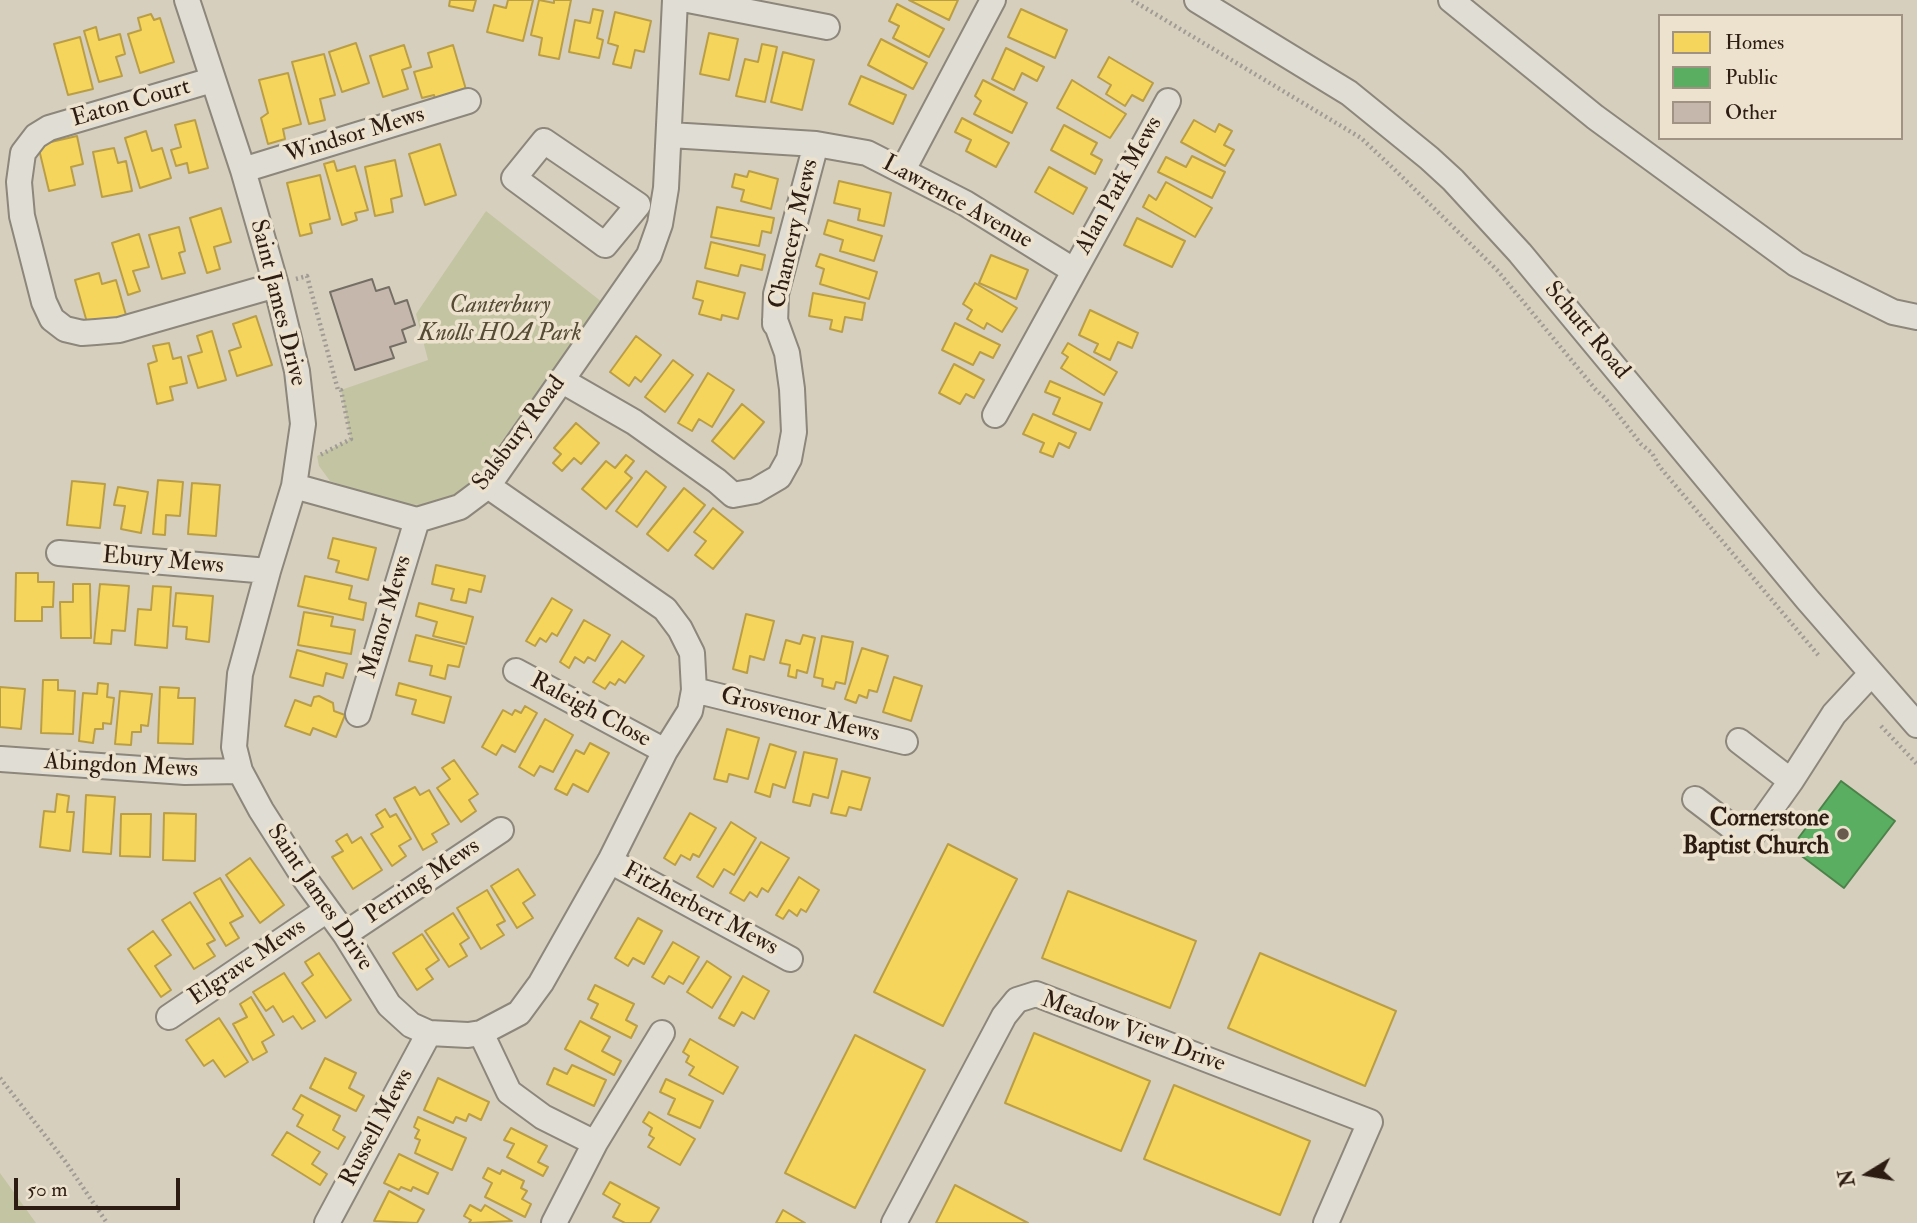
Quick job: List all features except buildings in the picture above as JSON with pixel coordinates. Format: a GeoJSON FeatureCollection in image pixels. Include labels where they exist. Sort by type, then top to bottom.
{"type":"FeatureCollection","features":[{"type":"Feature","properties":{"kind":"street","name":"Saint James Drive"},"geometry":{"type":"LineString","coordinates":[[187,0],[282,283],[303,424],[294,486],[240,674],[234,747],[240,771],[261,810],[345,934],[389,1005],[411,1026],[429,1033],[481,1033],[519,1013],[527,1003],[610,861],[665,751],[690,711],[694,690],[692,653],[680,629],[665,609],[488,486]]}},
{"type":"Feature","properties":{"kind":"street","name":"Salsbury Road"},"geometry":{"type":"LineString","coordinates":[[417,520],[460,507],[488,486],[649,255],[660,224],[670,135],[675,0]]}},
{"type":"Feature","properties":{"kind":"street"},"geometry":{"type":"LineString","coordinates":[[688,0],[827,27]]}},
{"type":"Feature","properties":{"kind":"street"},"geometry":{"type":"LineString","coordinates":[[903,170],[993,0]]}},
{"type":"Feature","properties":{"kind":"street"},"geometry":{"type":"LineString","coordinates":[[1451,0],[1595,117],[1796,264],[1893,312],[1917,317]]}},
{"type":"Feature","properties":{"kind":"street","name":"Schutt Road"},"geometry":{"type":"LineString","coordinates":[[1210,4],[1349,93],[1453,180],[1528,262],[1871,674],[1917,725]]}},
{"type":"Feature","properties":{"kind":"street","name":"Eaton Court"},"geometry":{"type":"LineString","coordinates":[[212,80],[49,128],[36,136],[23,153],[19,182],[22,216],[44,302],[52,319],[65,329],[82,333],[119,330],[282,283]]}},
{"type":"Feature","properties":{"kind":"street","name":"Windsor Mews"},"geometry":{"type":"LineString","coordinates":[[243,170],[468,101]]}},
{"type":"Feature","properties":{"kind":"street","name":"Alan Park Mews"},"geometry":{"type":"LineString","coordinates":[[995,415],[1168,102]]}},
{"type":"Feature","properties":{"kind":"street","name":"Lawrence Avenue"},"geometry":{"type":"LineString","coordinates":[[670,135],[816,144],[867,153],[965,203],[1073,270]]}},
{"type":"Feature","properties":{"kind":"street"},"geometry":{"type":"LineString","coordinates":[[544,141],[638,205],[619,229],[606,245],[514,178],[544,141]]}},
{"type":"Feature","properties":{"kind":"street","name":"Chancery Mews"},"geometry":{"type":"LineString","coordinates":[[561,380],[634,422],[733,495],[755,491],[779,477],[789,459],[793,432],[792,389],[787,353],[775,322],[776,295],[816,144]]}},
{"type":"Feature","properties":{"kind":"street"},"geometry":{"type":"LineString","coordinates":[[619,229],[649,255]]}},
{"type":"Feature","properties":{"kind":"street"},"geometry":{"type":"LineString","coordinates":[[294,486],[417,520]]}},
{"type":"Feature","properties":{"kind":"street","name":"Manor Mews"},"geometry":{"type":"LineString","coordinates":[[358,714],[417,520]]}},
{"type":"Feature","properties":{"kind":"street","name":"Ebury Mews"},"geometry":{"type":"LineString","coordinates":[[59,553],[268,572]]}},
{"type":"Feature","properties":{"kind":"street","name":"Raleigh Close"},"geometry":{"type":"LineString","coordinates":[[516,671],[665,751]]}},
{"type":"Feature","properties":{"kind":"street"},"geometry":{"type":"LineString","coordinates":[[1695,799],[1749,840],[1834,714],[1871,674]]}},
{"type":"Feature","properties":{"kind":"street","name":"Grosvenor Mews"},"geometry":{"type":"LineString","coordinates":[[694,690],[905,742]]}},
{"type":"Feature","properties":{"kind":"street"},"geometry":{"type":"LineString","coordinates":[[1739,741],[1791,781]]}},
{"type":"Feature","properties":{"kind":"street","name":"Abingdon Mews"},"geometry":{"type":"LineString","coordinates":[[1,760],[185,772],[240,771]]}},
{"type":"Feature","properties":{"kind":"street","name":"Perring Mews"},"geometry":{"type":"LineString","coordinates":[[345,934],[501,830]]}},
{"type":"Feature","properties":{"kind":"street","name":"Fitzherbert Mews"},"geometry":{"type":"LineString","coordinates":[[610,861],[790,958]]}},
{"type":"Feature","properties":{"kind":"street","name":"Elgrave Mews"},"geometry":{"type":"LineString","coordinates":[[169,1017],[327,910]]}},
{"type":"Feature","properties":{"kind":"street","name":"Meadow View Drive"},"geometry":{"type":"LineString","coordinates":[[894,1223],[1004,1016],[1017,1000],[1035,994],[1370,1122],[1326,1223]]}},
{"type":"Feature","properties":{"kind":"street","name":"Russell Mews"},"geometry":{"type":"LineString","coordinates":[[327,1223],[429,1033]]}},
{"type":"Feature","properties":{"kind":"street"},"geometry":{"type":"LineString","coordinates":[[481,1033],[509,1092],[543,1117],[595,1143]]}},
{"type":"Feature","properties":{"kind":"street"},"geometry":{"type":"LineString","coordinates":[[554,1223],[595,1143],[662,1033]]}},
{"type":"Feature","properties":{"kind":"path"},"geometry":{"type":"LineString","coordinates":[[1132,0],[1361,138],[1394,169],[1497,270],[1819,656]]}},
{"type":"Feature","properties":{"kind":"path"},"geometry":{"type":"LineString","coordinates":[[282,283],[307,276],[338,390],[341,390],[351,439],[317,456],[319,466]]}},
{"type":"Feature","properties":{"kind":"path"},"geometry":{"type":"LineString","coordinates":[[1881,726],[1917,764]]}},
{"type":"Feature","properties":{"kind":"path"},"geometry":{"type":"LineString","coordinates":[[0,1078],[65,1161],[107,1223]]}},
{"type":"Feature","properties":{"kind":"green space","name":"Canterbury Knolls HOA Park"},"geometry":{"type":"Polygon","coordinates":[[[486,211],[602,302],[482,469],[461,491],[442,500],[421,505],[397,504],[330,481],[319,466],[317,456],[351,439],[341,390],[428,360],[416,314],[486,211]]]}},
{"type":"Feature","properties":{"kind":"green space"},"geometry":{"type":"Polygon","coordinates":[[[0,1173],[36,1223],[0,1223],[0,1173]]]}},
{"type":"Feature","properties":{"kind":"place","name":"Cornerstone Baptist Church"},"geometry":{"type":"Point","coordinates":[1843,834]}}]}
